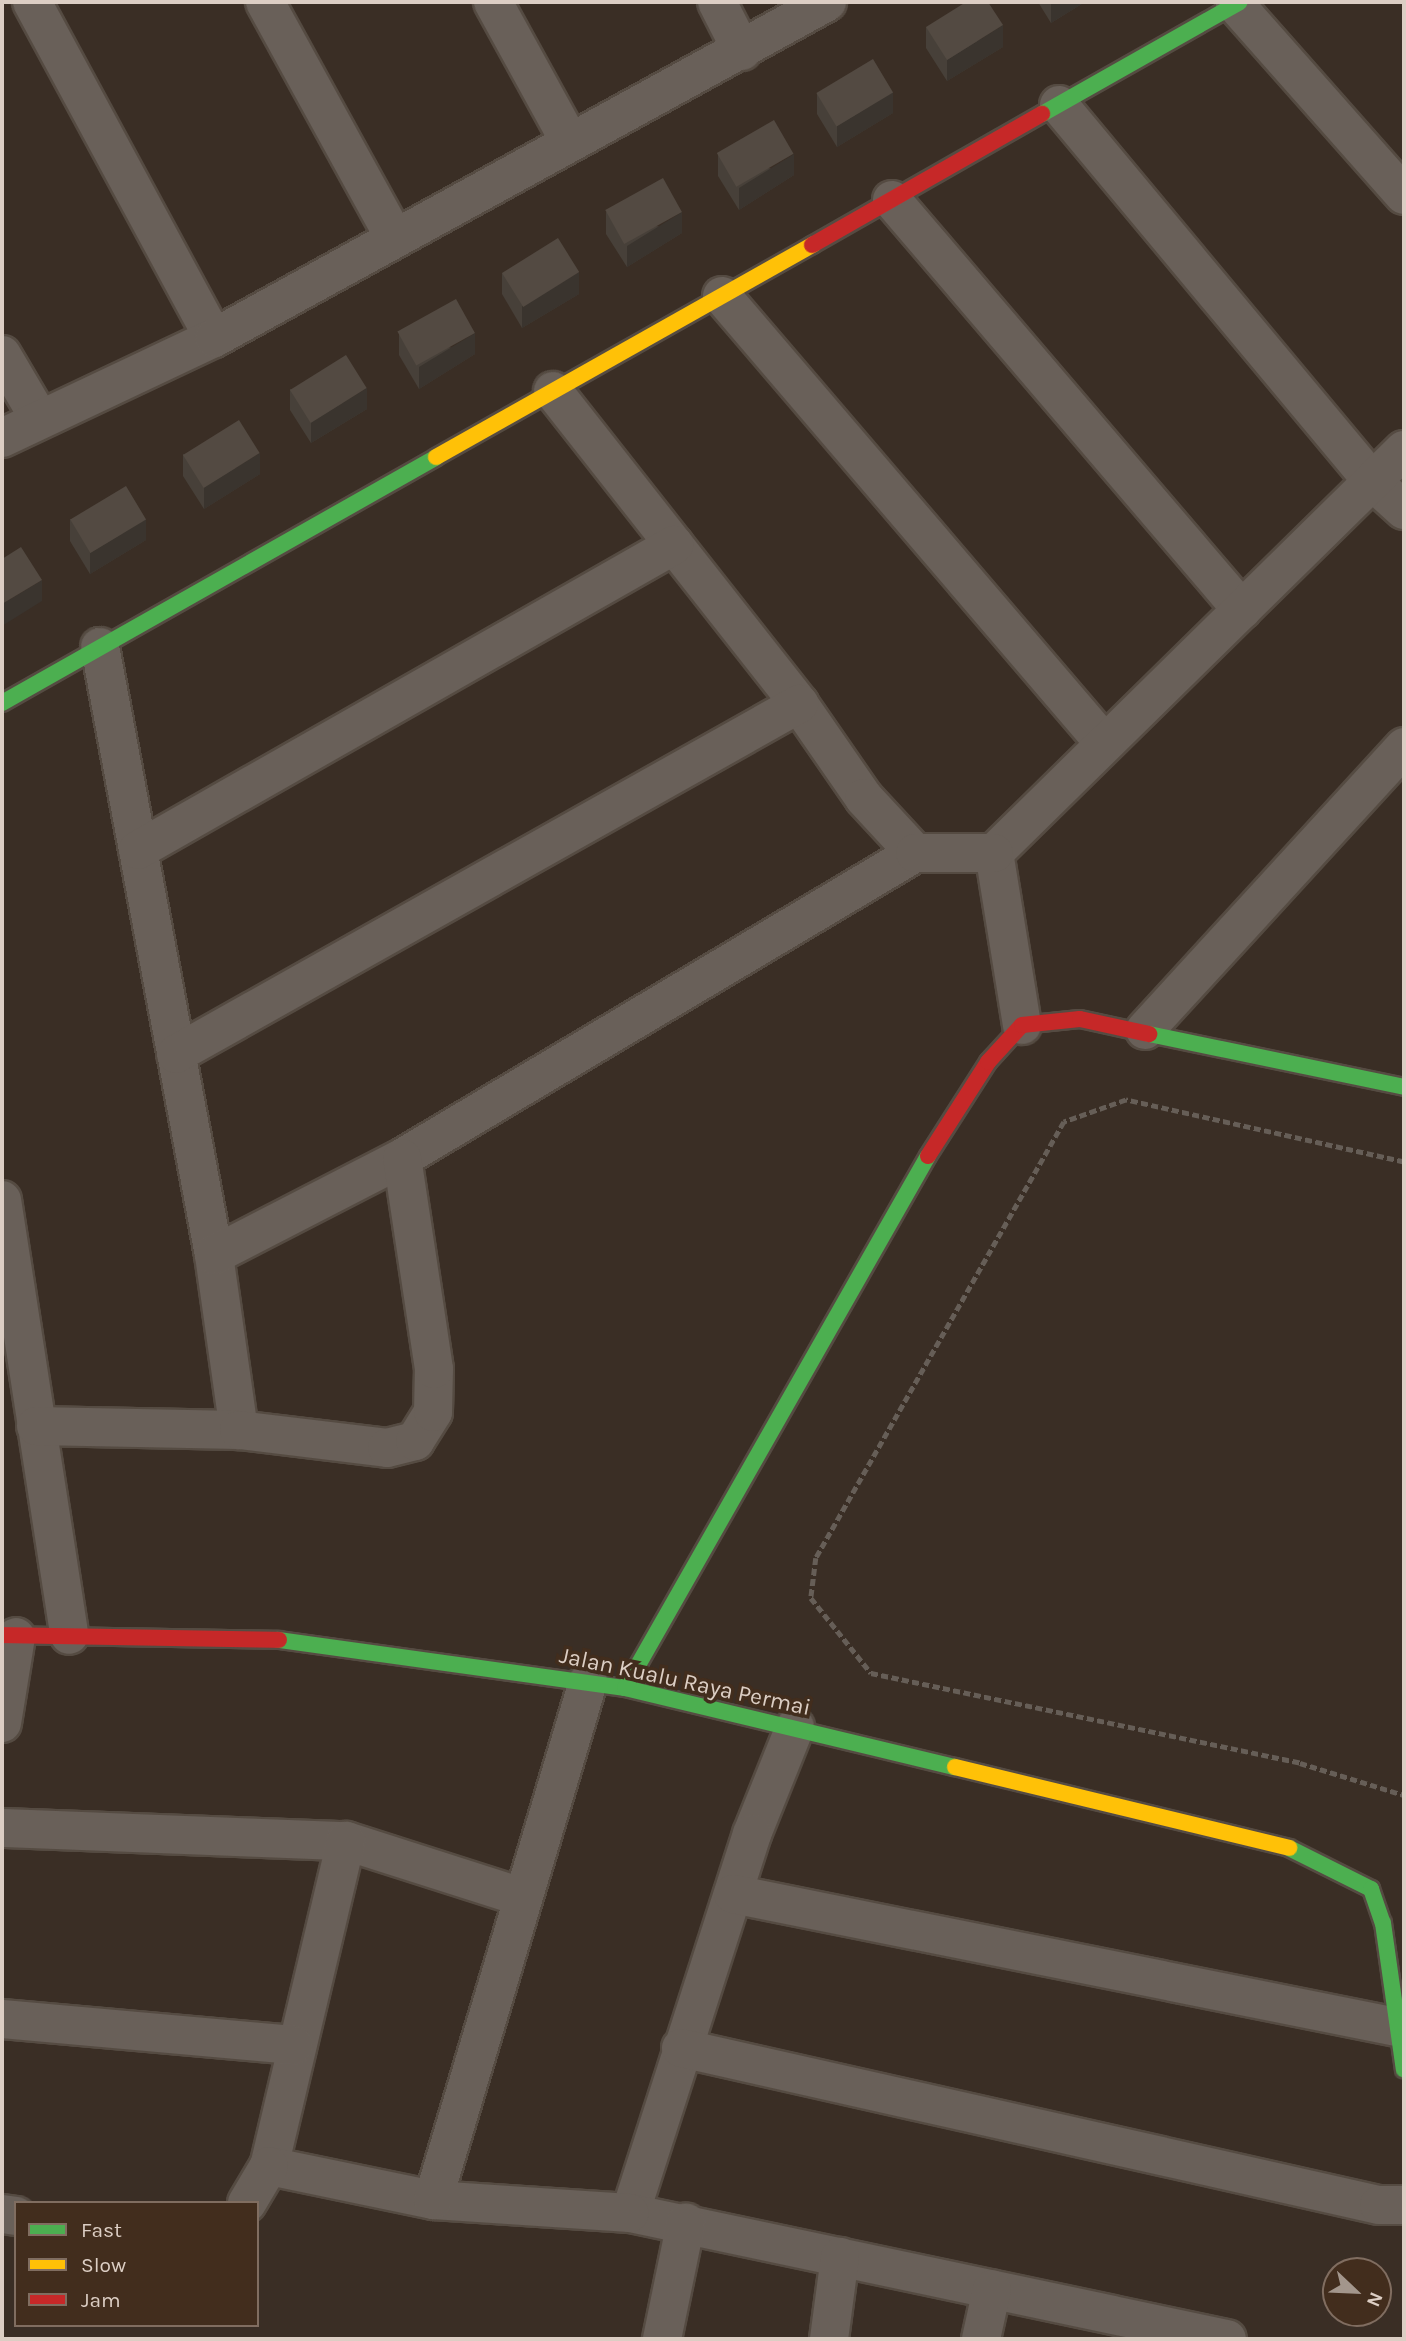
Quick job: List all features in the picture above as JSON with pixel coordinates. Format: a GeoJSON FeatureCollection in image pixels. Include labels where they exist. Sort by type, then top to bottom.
{"type":"FeatureCollection","features":[{"type":"Feature","properties":{"kind":"street"},"geometry":{"type":"LineString","coordinates":[[32,2],[214,338]]}},
{"type":"Feature","properties":{"kind":"street"},"geometry":{"type":"LineString","coordinates":[[265,2],[393,235]]}},
{"type":"Feature","properties":{"kind":"street"},"geometry":{"type":"LineString","coordinates":[[493,2],[569,140]]}},
{"type":"Feature","properties":{"kind":"street"},"geometry":{"type":"LineString","coordinates":[[717,2],[742,51]]}},
{"type":"Feature","properties":{"kind":"street"},"geometry":{"type":"LineString","coordinates":[[2,438],[39,418],[214,338],[393,235],[742,51],[827,2]]}},
{"type":"Feature","properties":{"kind":"street"},"geometry":{"type":"LineString","coordinates":[[2,703],[1238,3],[1404,195]]}},
{"type":"Feature","properties":{"kind":"street"},"geometry":{"type":"LineString","coordinates":[[1059,105],[1373,482],[1404,510]]}},
{"type":"Feature","properties":{"kind":"street"},"geometry":{"type":"LineString","coordinates":[[892,200],[1241,610]]}},
{"type":"Feature","properties":{"kind":"street"},"geometry":{"type":"LineString","coordinates":[[722,296],[1105,744]]}},
{"type":"Feature","properties":{"kind":"street"},"geometry":{"type":"LineString","coordinates":[[2,355],[39,418]]}},
{"type":"Feature","properties":{"kind":"street"},"geometry":{"type":"LineString","coordinates":[[553,391],[799,704],[864,798],[915,853]]}},
{"type":"Feature","properties":{"kind":"street"},"geometry":{"type":"LineString","coordinates":[[214,1255],[402,1158],[915,853],[994,853],[1404,450]]}},
{"type":"Feature","properties":{"kind":"street"},"geometry":{"type":"LineString","coordinates":[[138,850],[674,545]]}},
{"type":"Feature","properties":{"kind":"street"},"geometry":{"type":"LineString","coordinates":[[100,647],[214,1255],[239,1430]]}},
{"type":"Feature","properties":{"kind":"street"},"geometry":{"type":"LineString","coordinates":[[176,1054],[799,704]]}},
{"type":"Feature","properties":{"kind":"street"},"geometry":{"type":"LineString","coordinates":[[1145,1030],[1396,769]]}},
{"type":"Feature","properties":{"kind":"street"},"geometry":{"type":"LineString","coordinates":[[994,853],[1022,1025]]}},
{"type":"Feature","properties":{"kind":"street"},"geometry":{"type":"LineString","coordinates":[[625,1688],[933,1148],[988,1062],[1022,1025],[1080,1019],[1145,1030],[1404,1087]]}},
{"type":"Feature","properties":{"kind":"street"},"geometry":{"type":"LineString","coordinates":[[37,1426],[239,1430],[387,1448],[415,1441],[433,1412],[434,1369],[402,1158]]}},
{"type":"Feature","properties":{"kind":"street"},"geometry":{"type":"LineString","coordinates":[[2,1200],[69,1634]]}},
{"type":"Feature","properties":{"kind":"street","name":"Jalan Kualu Raya Permai"},"geometry":{"type":"LineString","coordinates":[[9,1636],[69,1634],[246,1637],[625,1688],[1308,1852],[1371,1889],[1383,1923],[1404,2070]]}},
{"type":"Feature","properties":{"kind":"street"},"geometry":{"type":"LineString","coordinates":[[2,1723],[9,1636]]}},
{"type":"Feature","properties":{"kind":"street"},"geometry":{"type":"LineString","coordinates":[[433,2200],[588,1682]]}},
{"type":"Feature","properties":{"kind":"street"},"geometry":{"type":"LineString","coordinates":[[630,2213],[681,2048],[733,1894],[795,1727]]}},
{"type":"Feature","properties":{"kind":"street"},"geometry":{"type":"LineString","coordinates":[[2,1828],[346,1840],[522,1897]]}},
{"type":"Feature","properties":{"kind":"street"},"geometry":{"type":"LineString","coordinates":[[248,2201],[269,2166],[294,2045],[346,1840]]}},
{"type":"Feature","properties":{"kind":"street"},"geometry":{"type":"LineString","coordinates":[[733,1894],[1396,2027]]}},
{"type":"Feature","properties":{"kind":"street"},"geometry":{"type":"LineString","coordinates":[[2,2019],[294,2045]]}},
{"type":"Feature","properties":{"kind":"street"},"geometry":{"type":"LineString","coordinates":[[681,2048],[1379,2205],[1404,2205]]}},
{"type":"Feature","properties":{"kind":"street"},"geometry":{"type":"LineString","coordinates":[[269,2166],[433,2200],[630,2213],[686,2222],[992,2289],[1168,2334],[1227,2339]]}},
{"type":"Feature","properties":{"kind":"street"},"geometry":{"type":"LineString","coordinates":[[662,2339],[686,2222]]}},
{"type":"Feature","properties":{"kind":"street"},"geometry":{"type":"LineString","coordinates":[[829,2339],[840,2257]]}},
{"type":"Feature","properties":{"kind":"street"},"geometry":{"type":"LineString","coordinates":[[981,2339],[992,2289]]}},
{"type":"Feature","properties":{"kind":"path"},"geometry":{"type":"LineString","coordinates":[[1404,1163],[1126,1100],[1064,1122],[816,1558],[811,1598],[871,1673],[1300,1763],[1404,1795]]}},
{"type":"Feature","properties":{"kind":"building"},"geometry":{"type":"Polygon","coordinates":[[[966,2],[988,2],[1003,25],[947,60],[926,27],[966,2]]]}},
{"type":"Feature","properties":{"kind":"building"},"geometry":{"type":"Polygon","coordinates":[[[873,59],[893,92],[837,126],[816,93],[873,59]]]}},
{"type":"Feature","properties":{"kind":"building"},"geometry":{"type":"Polygon","coordinates":[[[774,120],[794,154],[736,187],[717,153],[774,120]]]}},
{"type":"Feature","properties":{"kind":"building"},"geometry":{"type":"Polygon","coordinates":[[[663,178],[682,212],[624,244],[605,210],[663,178]]]}},
{"type":"Feature","properties":{"kind":"building"},"geometry":{"type":"Polygon","coordinates":[[[558,238],[579,272],[523,307],[502,273],[558,238]]]}},
{"type":"Feature","properties":{"kind":"building"},"geometry":{"type":"Polygon","coordinates":[[[456,299],[475,333],[416,366],[397,331],[456,299]]]}},
{"type":"Feature","properties":{"kind":"building"},"geometry":{"type":"Polygon","coordinates":[[[346,355],[367,388],[311,423],[290,390],[346,355]]]}},
{"type":"Feature","properties":{"kind":"building"},"geometry":{"type":"Polygon","coordinates":[[[239,420],[260,453],[204,488],[183,455],[239,420]]]}},
{"type":"Feature","properties":{"kind":"building"},"geometry":{"type":"Polygon","coordinates":[[[126,486],[146,519],[90,553],[70,519],[126,486]]]}},
{"type":"Feature","properties":{"kind":"building"},"geometry":{"type":"Polygon","coordinates":[[[21,547],[42,580],[2,604],[2,559],[21,547]]]}},
{"type":"Feature","properties":{"kind":"traffic: fast"},"geometry":{"type":"LineString","coordinates":[[1042,114],[1240,2]]}},
{"type":"Feature","properties":{"kind":"traffic: fast"},"geometry":{"type":"LineString","coordinates":[[2,703],[436,457]]}},
{"type":"Feature","properties":{"kind":"traffic: fast"},"geometry":{"type":"LineString","coordinates":[[1149,1034],[1404,1087]]}},
{"type":"Feature","properties":{"kind":"traffic: fast"},"geometry":{"type":"LineString","coordinates":[[625,1688],[928,1156]]}},
{"type":"Feature","properties":{"kind":"traffic: fast"},"geometry":{"type":"LineString","coordinates":[[279,1640],[625,1688],[955,1767]]}},
{"type":"Feature","properties":{"kind":"traffic: fast"},"geometry":{"type":"LineString","coordinates":[[1289,1848],[1371,1889],[1383,1923],[1404,2070]]}},
{"type":"Feature","properties":{"kind":"traffic: slow"},"geometry":{"type":"LineString","coordinates":[[436,457],[812,245]]}},
{"type":"Feature","properties":{"kind":"traffic: slow"},"geometry":{"type":"LineString","coordinates":[[955,1767],[1289,1848]]}},
{"type":"Feature","properties":{"kind":"traffic: jam"},"geometry":{"type":"LineString","coordinates":[[812,245],[1042,114]]}},
{"type":"Feature","properties":{"kind":"traffic: jam"},"geometry":{"type":"LineString","coordinates":[[928,1156],[988,1062],[1022,1025],[1080,1019],[1149,1034]]}},
{"type":"Feature","properties":{"kind":"traffic: jam"},"geometry":{"type":"LineString","coordinates":[[2,1635],[279,1640]]}}]}
